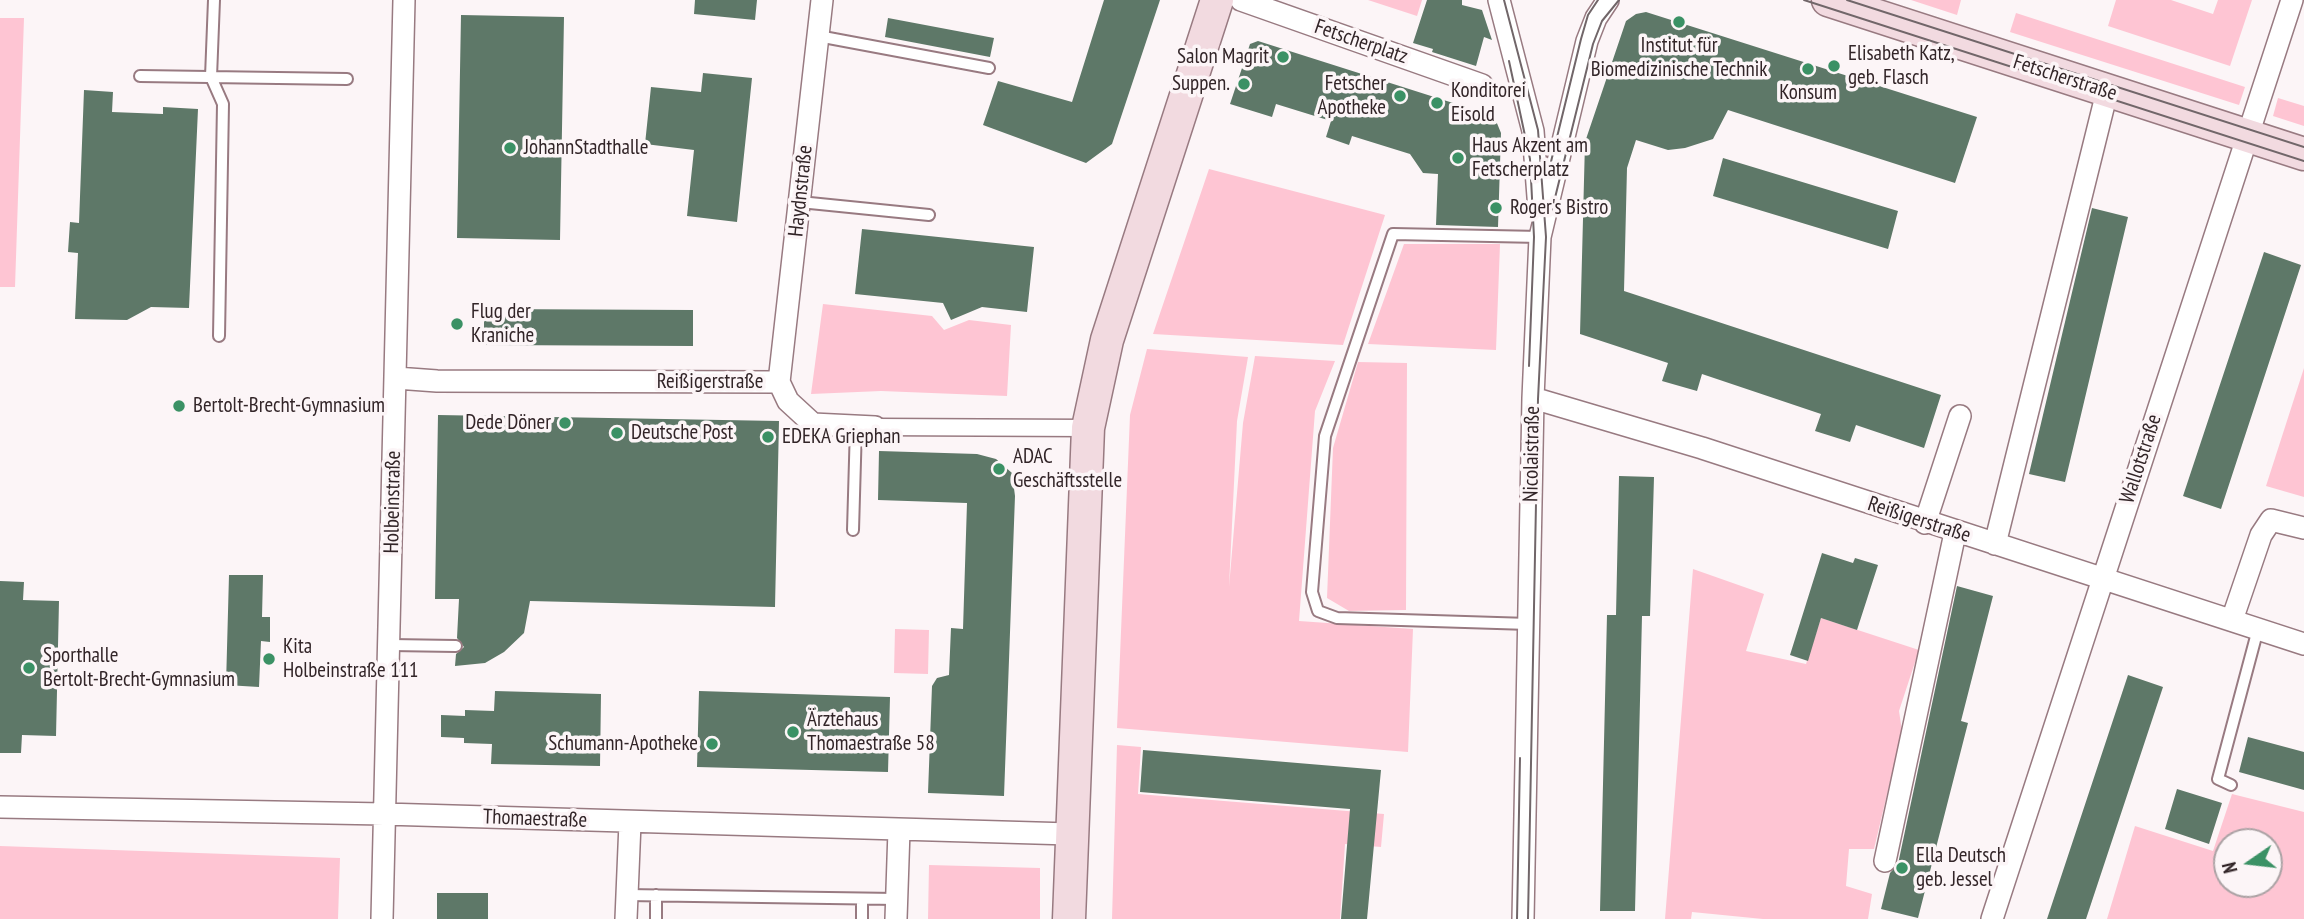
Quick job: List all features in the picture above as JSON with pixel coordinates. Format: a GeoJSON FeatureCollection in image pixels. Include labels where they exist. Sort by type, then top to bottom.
{"type":"FeatureCollection","features":[{"type":"Feature","properties":{"kind":"main road"},"geometry":{"type":"LineString","coordinates":[[1069,919],[1070,834],[1088,428],[1107,340],[1217,0]]}},
{"type":"Feature","properties":{"kind":"main road","name":"Fetscherstraße"},"geometry":{"type":"LineString","coordinates":[[1828,0],[2304,154]]}},
{"type":"Feature","properties":{"kind":"street","name":"Holbeinstraße"},"geometry":{"type":"LineString","coordinates":[[382,919],[404,0]]}},
{"type":"Feature","properties":{"kind":"street","name":"Haydnstraße"},"geometry":{"type":"LineString","coordinates":[[779,382],[822,0]]}},
{"type":"Feature","properties":{"kind":"street","name":"Fetscherplatz"},"geometry":{"type":"LineString","coordinates":[[1241,0],[1482,85]]}},
{"type":"Feature","properties":{"kind":"street"},"geometry":{"type":"LineString","coordinates":[[1499,0],[1533,131],[1540,237]]}},
{"type":"Feature","properties":{"kind":"street","name":"Nicolaistraße"},"geometry":{"type":"LineString","coordinates":[[1523,919],[1533,398],[1540,237],[1587,41],[1596,18],[1608,0]]}},
{"type":"Feature","properties":{"kind":"street","name":"Wallotstraße"},"geometry":{"type":"LineString","coordinates":[[1992,919],[2292,0]]}},
{"type":"Feature","properties":{"kind":"street"},"geometry":{"type":"LineString","coordinates":[[1995,544],[2107,92]]}},
{"type":"Feature","properties":{"kind":"street","name":"Reißigerstraße"},"geometry":{"type":"LineString","coordinates":[[396,378],[437,381],[779,382],[788,401],[813,424],[1088,428]]}},
{"type":"Feature","properties":{"kind":"street","name":"Reißigerstraße"},"geometry":{"type":"LineString","coordinates":[[1533,398],[1702,448],[1955,533],[2304,644]]}},
{"type":"Feature","properties":{"kind":"street"},"geometry":{"type":"LineString","coordinates":[[1925,523],[1960,416]]}},
{"type":"Feature","properties":{"kind":"street"},"geometry":{"type":"LineString","coordinates":[[2232,621],[2261,536],[2271,520],[2304,528]]}},
{"type":"Feature","properties":{"kind":"street"},"geometry":{"type":"LineString","coordinates":[[1885,860],[1955,533]]}},
{"type":"Feature","properties":{"kind":"street","name":"Thomaestraße"},"geometry":{"type":"LineString","coordinates":[[0,807],[384,814],[1070,834]]}},
{"type":"Feature","properties":{"kind":"street"},"geometry":{"type":"LineString","coordinates":[[626,919],[630,823]]}},
{"type":"Feature","properties":{"kind":"street"},"geometry":{"type":"LineString","coordinates":[[896,909],[899,831]]}},
{"type":"Feature","properties":{"kind":"lane"},"geometry":{"type":"LineString","coordinates":[[214,0],[211,77],[223,104],[219,336]]}},
{"type":"Feature","properties":{"kind":"lane"},"geometry":{"type":"LineString","coordinates":[[818,36],[989,68]]}},
{"type":"Feature","properties":{"kind":"lane"},"geometry":{"type":"LineString","coordinates":[[140,76],[347,79]]}},
{"type":"Feature","properties":{"kind":"lane"},"geometry":{"type":"LineString","coordinates":[[800,202],[929,215]]}},
{"type":"Feature","properties":{"kind":"lane"},"geometry":{"type":"LineString","coordinates":[[1529,624],[1337,618],[1318,611],[1312,592],[1325,436],[1393,234],[1540,237]]}},
{"type":"Feature","properties":{"kind":"lane"},"geometry":{"type":"LineString","coordinates":[[853,530],[866,426]]}},
{"type":"Feature","properties":{"kind":"lane"},"geometry":{"type":"LineString","coordinates":[[2231,785],[2218,779],[2258,629]]}},
{"type":"Feature","properties":{"kind":"lane"},"geometry":{"type":"LineString","coordinates":[[390,645],[456,646]]}},
{"type":"Feature","properties":{"kind":"lane"},"geometry":{"type":"LineString","coordinates":[[627,895],[862,899],[896,909]]}},
{"type":"Feature","properties":{"kind":"lane"},"geometry":{"type":"LineString","coordinates":[[656,895],[656,919]]}},
{"type":"Feature","properties":{"kind":"lane"},"geometry":{"type":"LineString","coordinates":[[862,899],[862,919]]}},
{"type":"Feature","properties":{"kind":"shaded area"},"geometry":{"type":"Polygon","coordinates":[[[1368,0],[1422,0],[1417,16],[1368,0]]]}},
{"type":"Feature","properties":{"kind":"shaded area"},"geometry":{"type":"Polygon","coordinates":[[[1911,0],[1961,0],[1957,15],[1911,0]]]}},
{"type":"Feature","properties":{"kind":"shaded area"},"geometry":{"type":"Polygon","coordinates":[[[2116,0],[2171,0],[2213,14],[2218,0],[2252,0],[2230,66],[2108,26],[2116,0]]]}},
{"type":"Feature","properties":{"kind":"shaded area"},"geometry":{"type":"Polygon","coordinates":[[[2016,13],[2245,87],[2239,105],[2010,32],[2016,13]]]}},
{"type":"Feature","properties":{"kind":"shaded area"},"geometry":{"type":"Polygon","coordinates":[[[0,18],[24,18],[15,287],[0,287],[0,18]]]}},
{"type":"Feature","properties":{"kind":"shaded area"},"geometry":{"type":"Polygon","coordinates":[[[2278,98],[2304,106],[2304,126],[2273,116],[2278,98]]]}},
{"type":"Feature","properties":{"kind":"shaded area"},"geometry":{"type":"Polygon","coordinates":[[[1209,169],[1385,215],[1343,345],[1153,334],[1209,169]]]}},
{"type":"Feature","properties":{"kind":"shaded area"},"geometry":{"type":"Polygon","coordinates":[[[1404,244],[1500,244],[1496,350],[1368,344],[1404,244]]]}},
{"type":"Feature","properties":{"kind":"shaded area"},"geometry":{"type":"Polygon","coordinates":[[[823,304],[932,316],[944,330],[969,320],[1011,325],[1007,396],[881,391],[811,394],[823,304]]]}},
{"type":"Feature","properties":{"kind":"shaded area"},"geometry":{"type":"Polygon","coordinates":[[[1147,349],[1248,357],[1237,421],[1229,587],[1243,423],[1255,356],[1335,361],[1315,411],[1299,621],[1413,629],[1408,752],[1117,728],[1130,415],[1147,349]]]}},
{"type":"Feature","properties":{"kind":"shaded area"},"geometry":{"type":"Polygon","coordinates":[[[1358,362],[1407,363],[1406,610],[1349,611],[1327,598],[1333,448],[1358,362]]]}},
{"type":"Feature","properties":{"kind":"shaded area"},"geometry":{"type":"Polygon","coordinates":[[[2304,368],[2304,497],[2266,486],[2304,368]]]}},
{"type":"Feature","properties":{"kind":"shaded area"},"geometry":{"type":"Polygon","coordinates":[[[1693,569],[1764,594],[1746,651],[1806,664],[1821,618],[1919,650],[1899,711],[1902,731],[1874,849],[1849,849],[1846,886],[1872,894],[1868,919],[1763,919],[1692,912],[1691,919],[1665,919],[1693,569]]]}},
{"type":"Feature","properties":{"kind":"shaded area"},"geometry":{"type":"Polygon","coordinates":[[[895,629],[929,630],[928,674],[894,673],[895,629]]]}},
{"type":"Feature","properties":{"kind":"shaded area"},"geometry":{"type":"Polygon","coordinates":[[[1117,745],[1141,747],[1138,794],[1384,814],[1381,847],[1345,844],[1340,919],[1112,919],[1117,745]]]}},
{"type":"Feature","properties":{"kind":"shaded area"},"geometry":{"type":"Polygon","coordinates":[[[2232,794],[2304,812],[2304,919],[2107,919],[2135,826],[2213,851],[2213,898],[2283,898],[2283,828],[2221,828],[2232,794]]]}},
{"type":"Feature","properties":{"kind":"shaded area"},"geometry":{"type":"Polygon","coordinates":[[[0,846],[340,858],[338,919],[0,919],[0,846]]]}},
{"type":"Feature","properties":{"kind":"shaded area"},"geometry":{"type":"Polygon","coordinates":[[[929,865],[1040,868],[1040,919],[928,919],[929,865]]]}},
{"type":"Feature","properties":{"kind":"building"},"geometry":{"type":"Polygon","coordinates":[[[695,0],[757,0],[755,20],[694,14],[695,0]]]}},
{"type":"Feature","properties":{"kind":"building"},"geometry":{"type":"Polygon","coordinates":[[[1104,0],[1160,0],[1112,144],[1086,163],[983,125],[998,81],[1072,102],[1104,0]]]}},
{"type":"Feature","properties":{"kind":"building"},"geometry":{"type":"Polygon","coordinates":[[[1427,0],[1462,0],[1462,5],[1482,10],[1492,40],[1484,37],[1476,66],[1413,43],[1427,0]]]}},
{"type":"Feature","properties":{"kind":"building"},"geometry":{"type":"Polygon","coordinates":[[[1646,12],[1977,117],[1955,183],[1728,110],[1713,139],[1668,150],[1636,140],[1627,168],[1624,291],[1941,395],[1924,448],[1856,425],[1850,442],[1815,431],[1821,414],[1702,374],[1697,391],[1662,381],[1668,363],[1580,334],[1585,142],[1626,21],[1636,14],[1646,12]]]}},
{"type":"Feature","properties":{"kind":"building","name":"JohannStadthalle"},"geometry":{"type":"Polygon","coordinates":[[[461,15],[564,17],[560,240],[457,238],[461,15]]]}},
{"type":"Feature","properties":{"kind":"building"},"geometry":{"type":"Polygon","coordinates":[[[888,18],[994,38],[990,57],[885,37],[888,18]]]}},
{"type":"Feature","properties":{"kind":"building"},"geometry":{"type":"Polygon","coordinates":[[[1258,41],[1494,116],[1501,133],[1498,227],[1436,225],[1438,174],[1423,173],[1410,154],[1352,136],[1349,145],[1326,137],[1331,121],[1276,104],[1272,117],[1230,104],[1250,44],[1258,41]]]}},
{"type":"Feature","properties":{"kind":"building"},"geometry":{"type":"Polygon","coordinates":[[[703,73],[752,78],[737,222],[687,216],[694,150],[645,144],[651,87],[701,92],[703,73]]]}},
{"type":"Feature","properties":{"kind":"building"},"geometry":{"type":"Polygon","coordinates":[[[84,90],[113,92],[112,112],[163,114],[163,107],[198,109],[189,308],[151,307],[127,320],[75,319],[78,253],[68,252],[70,222],[79,223],[84,90]]]}},
{"type":"Feature","properties":{"kind":"building"},"geometry":{"type":"Polygon","coordinates":[[[1723,158],[1898,211],[1888,249],[1713,196],[1723,158]]]}},
{"type":"Feature","properties":{"kind":"building"},"geometry":{"type":"Polygon","coordinates":[[[2092,208],[2128,217],[2065,482],[2029,474],[2092,208]]]}},
{"type":"Feature","properties":{"kind":"building"},"geometry":{"type":"Polygon","coordinates":[[[862,229],[1034,247],[1027,312],[982,307],[951,320],[943,303],[855,294],[862,229]]]}},
{"type":"Feature","properties":{"kind":"building"},"geometry":{"type":"Polygon","coordinates":[[[2264,252],[2301,265],[2221,509],[2183,496],[2264,252]]]}},
{"type":"Feature","properties":{"kind":"building"},"geometry":{"type":"Polygon","coordinates":[[[484,309],[693,310],[693,346],[484,345],[484,309]]]}},
{"type":"Feature","properties":{"kind":"building"},"geometry":{"type":"Polygon","coordinates":[[[438,415],[779,421],[775,607],[530,601],[524,633],[504,652],[485,663],[455,666],[456,654],[464,647],[457,638],[459,599],[435,599],[438,415]]]}},
{"type":"Feature","properties":{"kind":"building"},"geometry":{"type":"Polygon","coordinates":[[[879,451],[977,454],[996,459],[1012,473],[1015,496],[1004,796],[928,793],[932,686],[937,678],[949,675],[951,628],[963,629],[967,503],[878,500],[879,451]]]}},
{"type":"Feature","properties":{"kind":"building"},"geometry":{"type":"Polygon","coordinates":[[[1619,476],[1654,477],[1650,616],[1642,616],[1635,911],[1600,911],[1607,615],[1616,615],[1619,476]]]}},
{"type":"Feature","properties":{"kind":"building"},"geometry":{"type":"Polygon","coordinates":[[[1822,553],[1853,563],[1855,558],[1878,565],[1857,630],[1821,618],[1808,661],[1790,655],[1822,553]]]}},
{"type":"Feature","properties":{"kind":"building"},"geometry":{"type":"Polygon","coordinates":[[[229,575],[263,575],[262,617],[270,617],[270,642],[261,641],[259,687],[226,685],[229,575]]]}},
{"type":"Feature","properties":{"kind":"building","name":"Sporthalle Bertolt-Brecht-Gymnasium"},"geometry":{"type":"Polygon","coordinates":[[[0,581],[24,582],[23,600],[59,601],[56,736],[22,735],[21,753],[0,753],[0,581]]]}},
{"type":"Feature","properties":{"kind":"building"},"geometry":{"type":"Polygon","coordinates":[[[1957,586],[1993,596],[1961,721],[1968,723],[1918,918],[1881,909],[1890,873],[1898,864],[1957,586]]]}},
{"type":"Feature","properties":{"kind":"building"},"geometry":{"type":"Polygon","coordinates":[[[2128,675],[2163,687],[2086,919],[2047,919],[2128,675]]]}},
{"type":"Feature","properties":{"kind":"building"},"geometry":{"type":"Polygon","coordinates":[[[495,691],[601,694],[600,766],[491,764],[492,744],[464,743],[464,738],[441,737],[441,715],[465,716],[465,710],[494,711],[495,691]]]}},
{"type":"Feature","properties":{"kind":"building","name":"Ärztehaus Thomaestraße 58"},"geometry":{"type":"Polygon","coordinates":[[[699,691],[890,697],[888,772],[697,767],[699,691]]]}},
{"type":"Feature","properties":{"kind":"building"},"geometry":{"type":"Polygon","coordinates":[[[2248,737],[2304,752],[2304,790],[2239,772],[2248,737]]]}},
{"type":"Feature","properties":{"kind":"building"},"geometry":{"type":"Polygon","coordinates":[[[1143,750],[1381,770],[1367,919],[1341,919],[1350,809],[1140,792],[1143,750]]]}},
{"type":"Feature","properties":{"kind":"building"},"geometry":{"type":"Polygon","coordinates":[[[2177,789],[2222,803],[2209,844],[2165,829],[2177,789]]]}},
{"type":"Feature","properties":{"kind":"building"},"geometry":{"type":"Polygon","coordinates":[[[437,893],[488,893],[488,919],[437,919],[437,893]]]}},
{"type":"Feature","properties":{"kind":"tram line"},"geometry":{"type":"LineString","coordinates":[[1504,0],[1538,130],[1546,237],[1538,399],[1528,919]]}},
{"type":"Feature","properties":{"kind":"tram line"},"geometry":{"type":"LineString","coordinates":[[1548,174],[1581,39],[1588,15],[1598,0]]}},
{"type":"Feature","properties":{"kind":"tram line"},"geometry":{"type":"LineString","coordinates":[[1551,214],[1593,44],[1602,21],[1619,0]]}},
{"type":"Feature","properties":{"kind":"tram line"},"geometry":{"type":"LineString","coordinates":[[1804,0],[2304,161]]}},
{"type":"Feature","properties":{"kind":"tram line"},"geometry":{"type":"LineString","coordinates":[[1847,0],[2304,147]]}},
{"type":"Feature","properties":{"kind":"tram line"},"geometry":{"type":"LineString","coordinates":[[1509,61],[1530,159],[1534,237],[1529,366]]}},
{"type":"Feature","properties":{"kind":"tram line"},"geometry":{"type":"LineString","coordinates":[[1517,919],[1520,758]]}},
{"type":"Feature","properties":{"kind":"place","name":"Institut für Biomedizinische Technik"},"geometry":{"type":"Point","coordinates":[1679,22]}},
{"type":"Feature","properties":{"kind":"place","name":"Salon Magrit"},"geometry":{"type":"Point","coordinates":[1283,57]}},
{"type":"Feature","properties":{"kind":"place","name":"Elisabeth Katz, geb. Flasch"},"geometry":{"type":"Point","coordinates":[1834,66]}},
{"type":"Feature","properties":{"kind":"place","name":"Konsum"},"geometry":{"type":"Point","coordinates":[1808,69]}},
{"type":"Feature","properties":{"kind":"place","name":"Suppen."},"geometry":{"type":"Point","coordinates":[1244,84]}},
{"type":"Feature","properties":{"kind":"place","name":"Fetscher Apotheke"},"geometry":{"type":"Point","coordinates":[1400,96]}},
{"type":"Feature","properties":{"kind":"place","name":"Konditorei Eisold"},"geometry":{"type":"Point","coordinates":[1437,103]}},
{"type":"Feature","properties":{"kind":"place","name":"JohannStadthalle"},"geometry":{"type":"Point","coordinates":[510,148]}},
{"type":"Feature","properties":{"kind":"place","name":"Haus Akzent am Fetscherplatz"},"geometry":{"type":"Point","coordinates":[1458,158]}},
{"type":"Feature","properties":{"kind":"place","name":"Roger's Bistro"},"geometry":{"type":"Point","coordinates":[1496,208]}},
{"type":"Feature","properties":{"kind":"place","name":"Flug der Kraniche"},"geometry":{"type":"Point","coordinates":[457,324]}},
{"type":"Feature","properties":{"kind":"place","name":"Bertolt-Brecht-Gymnasium"},"geometry":{"type":"Point","coordinates":[179,406]}},
{"type":"Feature","properties":{"kind":"place","name":"Dede Döner"},"geometry":{"type":"Point","coordinates":[565,423]}},
{"type":"Feature","properties":{"kind":"place","name":"Deutsche Post"},"geometry":{"type":"Point","coordinates":[617,433]}},
{"type":"Feature","properties":{"kind":"place","name":"EDEKA Griephan"},"geometry":{"type":"Point","coordinates":[768,437]}},
{"type":"Feature","properties":{"kind":"place","name":"ADAC Geschäftsstelle"},"geometry":{"type":"Point","coordinates":[999,469]}},
{"type":"Feature","properties":{"kind":"place","name":"Kita Holbeinstraße 111"},"geometry":{"type":"Point","coordinates":[269,659]}},
{"type":"Feature","properties":{"kind":"place","name":"Sporthalle Bertolt-Brecht-Gymnasium"},"geometry":{"type":"Point","coordinates":[29,668]}},
{"type":"Feature","properties":{"kind":"place","name":"Ärztehaus Thomaestraße 58"},"geometry":{"type":"Point","coordinates":[793,732]}},
{"type":"Feature","properties":{"kind":"place","name":"Schumann-Apotheke"},"geometry":{"type":"Point","coordinates":[712,744]}},
{"type":"Feature","properties":{"kind":"place","name":"Ella Deutsch geb. Jessel"},"geometry":{"type":"Point","coordinates":[1902,868]}}]}
